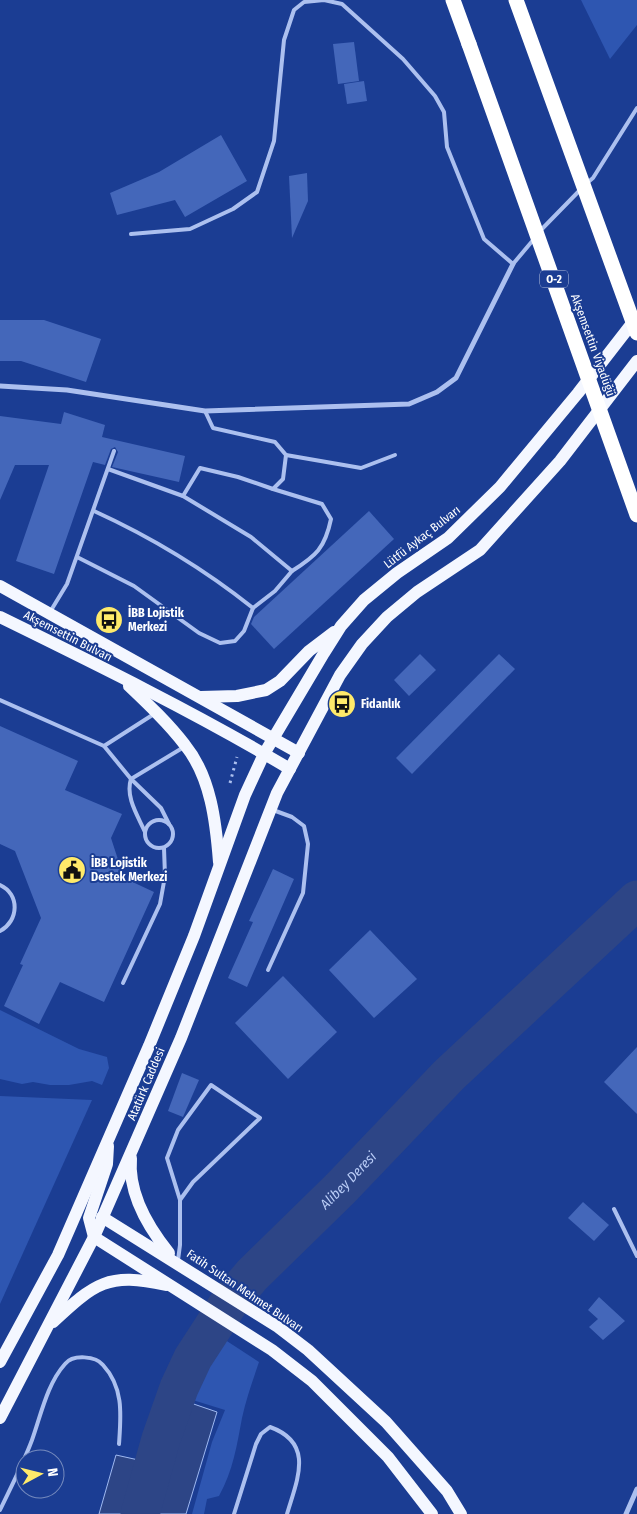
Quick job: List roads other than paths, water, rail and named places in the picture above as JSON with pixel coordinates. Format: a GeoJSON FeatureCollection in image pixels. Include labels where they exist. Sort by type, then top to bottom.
{"type":"FeatureCollection","features":[{"type":"Feature","properties":{"kind":"highway","name":"Akşemsettin Viyadüğü"},"geometry":{"type":"LineString","coordinates":[[453,0],[637,515]]}},
{"type":"Feature","properties":{"kind":"highway"},"geometry":{"type":"LineString","coordinates":[[516,0],[637,333]]}},
{"type":"Feature","properties":{"kind":"main road","name":"Lütfü Aykaç Bulvarı"},"geometry":{"type":"LineString","coordinates":[[274,739],[341,626],[364,600],[397,573],[448,538],[500,487],[578,393],[637,316]]}},
{"type":"Feature","properties":{"kind":"main road"},"geometry":{"type":"LineString","coordinates":[[299,753],[340,675],[362,644],[387,617],[417,592],[480,550],[560,460],[637,361]]}},
{"type":"Feature","properties":{"kind":"main road","name":"Akşemsettin Bulvarı"},"geometry":{"type":"LineString","coordinates":[[0,586],[299,753]]}},
{"type":"Feature","properties":{"kind":"main road","name":"Akşemsettin Bulvarı"},"geometry":{"type":"LineString","coordinates":[[0,617],[124,681]]}},
{"type":"Feature","properties":{"kind":"main road"},"geometry":{"type":"LineString","coordinates":[[198,697],[236,696],[266,690],[341,626]]}},
{"type":"Feature","properties":{"kind":"main road"},"geometry":{"type":"LineString","coordinates":[[124,681],[156,712],[186,746],[196,762],[209,796],[217,836],[220,868]]}},
{"type":"Feature","properties":{"kind":"main road"},"geometry":{"type":"LineString","coordinates":[[124,681],[164,698],[290,769]]}},
{"type":"Feature","properties":{"kind":"main road","name":"Atatürk Caddesi"},"geometry":{"type":"LineString","coordinates":[[0,1362],[58,1255],[71,1227],[149,1046],[220,868],[245,795],[264,754],[274,739]]}},
{"type":"Feature","properties":{"kind":"main road","name":"Atatürk Caddesi"},"geometry":{"type":"LineString","coordinates":[[0,1418],[42,1333],[74,1280],[94,1237],[181,1038],[271,809],[299,753]]}},
{"type":"Feature","properties":{"kind":"main road"},"geometry":{"type":"LineString","coordinates":[[108,1141],[108,1164],[89,1218],[94,1237],[193,1298],[272,1350],[312,1381],[388,1457],[432,1514]]}},
{"type":"Feature","properties":{"kind":"main road"},"geometry":{"type":"LineString","coordinates":[[132,1151],[130,1168],[139,1202],[158,1239],[177,1262]]}},
{"type":"Feature","properties":{"kind":"main road"},"geometry":{"type":"LineString","coordinates":[[71,1227],[89,1218],[102,1217]]}},
{"type":"Feature","properties":{"kind":"main road","name":"Fatih Sultan Mehmet Bulvarı"},"geometry":{"type":"LineString","coordinates":[[102,1217],[177,1262],[278,1327],[338,1375],[386,1422],[447,1491],[461,1514]]}},
{"type":"Feature","properties":{"kind":"main road"},"geometry":{"type":"LineString","coordinates":[[42,1333],[81,1296],[106,1282],[135,1278],[174,1286]]}},
{"type":"Feature","properties":{"kind":"street"},"geometry":{"type":"LineString","coordinates":[[0,386],[67,390],[205,411],[409,404],[436,392],[456,378],[513,264]]}},
{"type":"Feature","properties":{"kind":"street"},"geometry":{"type":"LineString","coordinates":[[626,1514],[637,1489]]}},
{"type":"Feature","properties":{"kind":"lane"},"geometry":{"type":"LineString","coordinates":[[131,234],[190,229],[233,209],[257,192],[274,141],[284,40],[294,10],[304,2],[324,0],[342,4],[403,59],[435,96],[444,112],[447,147],[484,239],[513,264],[554,214],[593,178],[637,108]]}},
{"type":"Feature","properties":{"kind":"lane"},"geometry":{"type":"LineString","coordinates":[[205,411],[213,428],[275,442],[286,455],[360,468],[395,455]]}},
{"type":"Feature","properties":{"kind":"lane"},"geometry":{"type":"LineString","coordinates":[[49,614],[68,584],[114,451]]}},
{"type":"Feature","properties":{"kind":"lane"},"geometry":{"type":"LineString","coordinates":[[273,489],[283,479],[286,455]]}},
{"type":"Feature","properties":{"kind":"lane"},"geometry":{"type":"LineString","coordinates":[[77,557],[134,586],[199,633],[220,643],[235,641],[244,631],[253,608],[274,591],[292,571],[312,558],[326,540],[331,519],[322,504],[238,477],[200,468],[183,496]]}},
{"type":"Feature","properties":{"kind":"lane"},"geometry":{"type":"LineString","coordinates":[[108,469],[183,496],[251,537],[292,571]]}},
{"type":"Feature","properties":{"kind":"lane"},"geometry":{"type":"LineString","coordinates":[[94,511],[132,528],[215,577],[253,608]]}},
{"type":"Feature","properties":{"kind":"lane"},"geometry":{"type":"LineString","coordinates":[[0,700],[104,746],[130,779],[161,808],[169,824],[173,837],[164,848],[165,876],[160,904],[123,983]]}},
{"type":"Feature","properties":{"kind":"lane"},"geometry":{"type":"LineString","coordinates":[[104,746],[156,712]]}},
{"type":"Feature","properties":{"kind":"lane"},"geometry":{"type":"LineString","coordinates":[[164,848],[149,846],[144,837],[144,832],[128,787],[130,779],[186,746]]}},
{"type":"Feature","properties":{"kind":"lane"},"geometry":{"type":"LineString","coordinates":[[268,970],[303,893],[308,844],[304,826],[292,817],[271,809]]}},
{"type":"Feature","properties":{"kind":"lane"},"geometry":{"type":"LineString","coordinates":[[144,832],[149,824],[156,820],[169,824]]}},
{"type":"Feature","properties":{"kind":"lane"},"geometry":{"type":"LineString","coordinates":[[0,885],[10,892],[15,908],[11,923],[0,931]]}},
{"type":"Feature","properties":{"kind":"lane"},"geometry":{"type":"LineString","coordinates":[[177,1262],[180,1244],[180,1200],[167,1158],[178,1130],[211,1085],[260,1118],[193,1182],[180,1200]]}},
{"type":"Feature","properties":{"kind":"lane"},"geometry":{"type":"LineString","coordinates":[[614,1209],[637,1256]]}},
{"type":"Feature","properties":{"kind":"lane"},"geometry":{"type":"LineString","coordinates":[[0,1510],[31,1442],[53,1381],[66,1362],[82,1357],[100,1361],[114,1376],[122,1409],[119,1444]]}},
{"type":"Feature","properties":{"kind":"lane"},"geometry":{"type":"LineString","coordinates":[[234,1514],[256,1444],[261,1434],[270,1427],[278,1430],[296,1445],[300,1458],[300,1473],[288,1514]]}},
{"type":"Feature","properties":{"kind":"waterway","name":"Alibey Deresi"},"geometry":{"type":"LineString","coordinates":[[140,1514],[161,1439],[179,1388],[193,1358],[230,1301],[252,1275],[340,1189],[449,1075],[637,900]]}},
{"type":"Feature","properties":{"kind":"place","name":"İBB Lojistik Merkezi"},"geometry":{"type":"Point","coordinates":[109,620]}},
{"type":"Feature","properties":{"kind":"place","name":"Fidanlık"},"geometry":{"type":"Point","coordinates":[342,704]}},
{"type":"Feature","properties":{"kind":"place","name":"İBB Lojistik Destek Merkezi"},"geometry":{"type":"Point","coordinates":[72,870]}}]}
